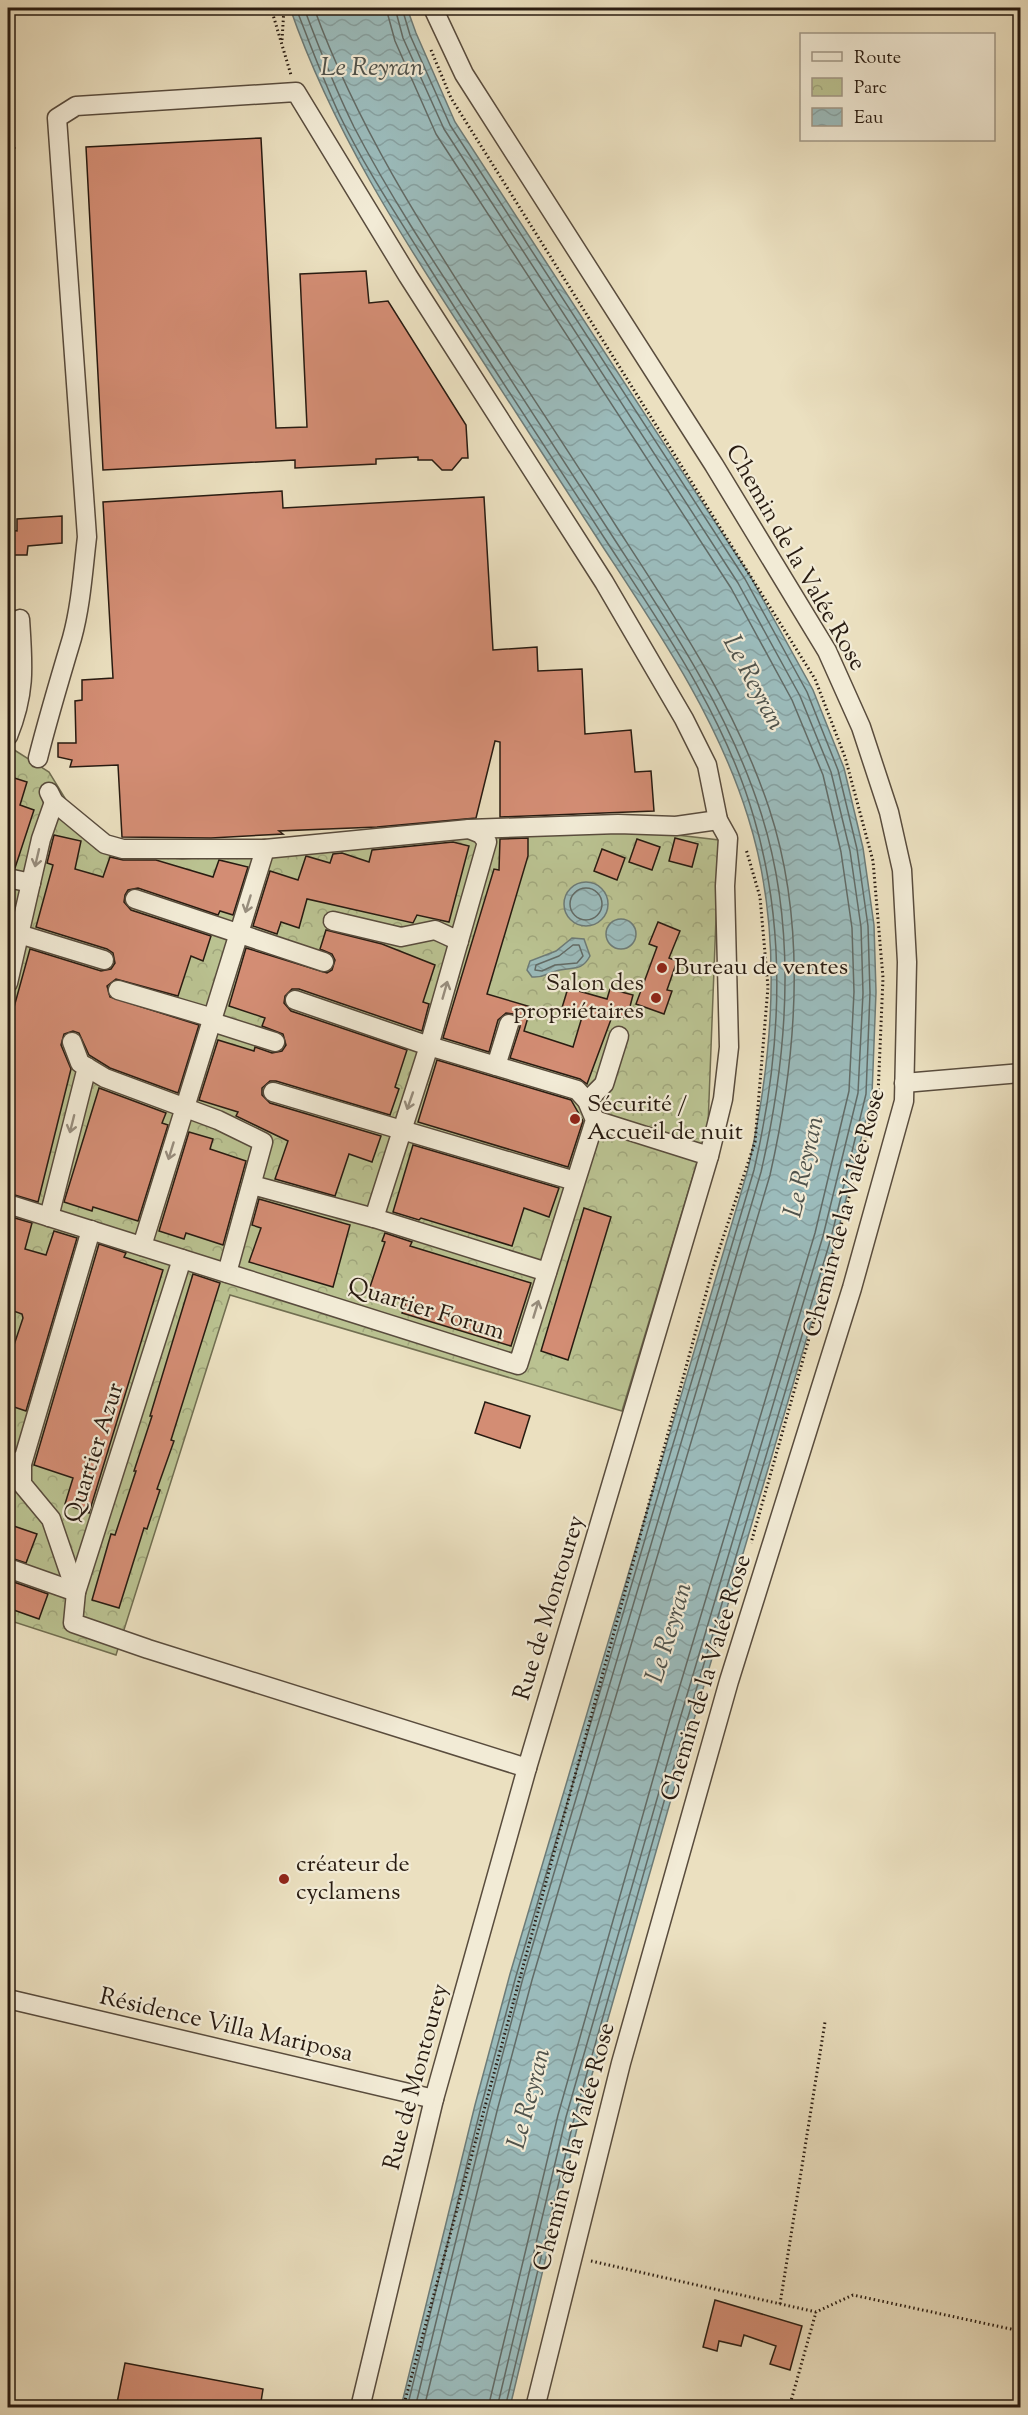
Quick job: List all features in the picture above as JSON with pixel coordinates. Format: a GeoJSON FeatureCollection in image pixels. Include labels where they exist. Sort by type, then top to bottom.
{"type":"FeatureCollection","features":[{"type":"Feature","properties":{"kind":"street","name":"Chemin de la Valée Rose"},"geometry":{"type":"LineString","coordinates":[[433,8],[464,74],[714,465],[827,651],[861,727],[889,812],[902,870],[907,962],[904,1101],[852,1288],[729,1681],[621,2063],[535,2408]]}},
{"type":"Feature","properties":{"kind":"street"},"geometry":{"type":"LineString","coordinates":[[38,758],[57,682],[72,637],[82,590],[87,537],[57,118],[76,106],[296,92]]}},
{"type":"Feature","properties":{"kind":"street","name":"Rue de Montourey"},"geometry":{"type":"LineString","coordinates":[[296,92],[408,276],[604,582],[684,720],[706,765],[717,820],[728,838],[725,886],[729,1047],[723,1100],[709,1156],[527,1768],[434,2099],[360,2408]]}},
{"type":"Feature","properties":{"kind":"street"},"geometry":{"type":"LineString","coordinates":[[8,736],[19,710],[24,671],[20,619]]}},
{"type":"Feature","properties":{"kind":"street"},"geometry":{"type":"LineString","coordinates":[[8,981],[51,797],[105,844],[123,849],[265,849],[469,829],[618,824],[676,826],[717,820]]}},
{"type":"Feature","properties":{"kind":"street"},"geometry":{"type":"LineString","coordinates":[[374,1218],[400,1130],[429,1046],[487,842],[481,834],[469,829]]}},
{"type":"Feature","properties":{"kind":"street"},"geometry":{"type":"LineString","coordinates":[[142,1246],[265,849]]}},
{"type":"Feature","properties":{"kind":"street"},"geometry":{"type":"LineString","coordinates":[[8,878],[31,884]]}},
{"type":"Feature","properties":{"kind":"street"},"geometry":{"type":"LineString","coordinates":[[135,899],[228,929],[238,936],[324,962]]}},
{"type":"Feature","properties":{"kind":"street"},"geometry":{"type":"LineString","coordinates":[[333,921],[401,937],[435,930],[459,941]]}},
{"type":"Feature","properties":{"kind":"street"},"geometry":{"type":"LineString","coordinates":[[19,934],[104,960]]}},
{"type":"Feature","properties":{"kind":"street"},"geometry":{"type":"LineString","coordinates":[[118,990],[275,1042]]}},
{"type":"Feature","properties":{"kind":"street"},"geometry":{"type":"LineString","coordinates":[[295,1000],[429,1046],[577,1090],[587,1101],[595,1120],[709,1156]]}},
{"type":"Feature","properties":{"kind":"street"},"geometry":{"type":"LineString","coordinates":[[496,1066],[509,1024]]}},
{"type":"Feature","properties":{"kind":"street"},"geometry":{"type":"LineString","coordinates":[[587,1101],[604,1084],[619,1035]]}},
{"type":"Feature","properties":{"kind":"street"},"geometry":{"type":"LineString","coordinates":[[72,1042],[80,1064],[105,1078],[218,1120],[263,1142],[227,1273]]}},
{"type":"Feature","properties":{"kind":"street"},"geometry":{"type":"LineString","coordinates":[[49,1217],[87,1067]]}},
{"type":"Feature","properties":{"kind":"street"},"geometry":{"type":"LineString","coordinates":[[904,1083],[1020,1073]]}},
{"type":"Feature","properties":{"kind":"street"},"geometry":{"type":"LineString","coordinates":[[273,1092],[575,1181]]}},
{"type":"Feature","properties":{"kind":"street","name":"Quartier Forum"},"geometry":{"type":"LineString","coordinates":[[8,1204],[518,1365],[595,1120]]}},
{"type":"Feature","properties":{"kind":"street"},"geometry":{"type":"LineString","coordinates":[[252,1185],[374,1218],[548,1272]]}},
{"type":"Feature","properties":{"kind":"street"},"geometry":{"type":"LineString","coordinates":[[91,1230],[15,1462],[22,1484],[51,1519],[76,1592],[73,1623],[148,1649],[527,1768]]}},
{"type":"Feature","properties":{"kind":"street","name":"Quartier Azur"},"geometry":{"type":"LineString","coordinates":[[76,1592],[182,1259]]}},
{"type":"Feature","properties":{"kind":"street"},"geometry":{"type":"LineString","coordinates":[[8,1568],[76,1592]]}},
{"type":"Feature","properties":{"kind":"street","name":"Résidence Villa Mariposa"},"geometry":{"type":"LineString","coordinates":[[8,1999],[434,2099]]}},
{"type":"Feature","properties":{"kind":"path"},"geometry":{"type":"LineString","coordinates":[[272,8],[296,92]]}},
{"type":"Feature","properties":{"kind":"path"},"geometry":{"type":"LineString","coordinates":[[282,42],[284,8]]}},
{"type":"Feature","properties":{"kind":"path"},"geometry":{"type":"LineString","coordinates":[[8,154],[15,147]]}},
{"type":"Feature","properties":{"kind":"path"},"geometry":{"type":"LineString","coordinates":[[780,2304],[825,2022]]}},
{"type":"Feature","properties":{"kind":"path"},"geometry":{"type":"LineString","coordinates":[[571,2257],[816,2312],[853,2295],[1020,2331]]}},
{"type":"Feature","properties":{"kind":"path"},"geometry":{"type":"LineString","coordinates":[[789,2408],[816,2312]]}},
{"type":"Feature","properties":{"kind":"green space"},"geometry":{"type":"Polygon","coordinates":[[[8,746],[49,772],[96,849],[182,859],[609,827],[719,840],[708,1126],[622,1411],[230,1295],[116,1655],[8,1620],[8,746]]]}},
{"type":"Feature","properties":{"kind":"water","name":"Le Reyran"},"geometry":{"type":"Polygon","coordinates":[[[290,8],[407,8],[455,122],[750,576],[813,690],[844,768],[863,848],[874,925],[876,992],[872,1095],[836,1239],[692,1726],[579,2120],[510,2407],[401,2407],[475,2105],[510,1974],[748,1169],[764,1082],[769,1037],[771,948],[767,904],[748,817],[720,744],[703,710],[644,609],[394,222],[347,139],[326,96],[290,8]]]}},
{"type":"Feature","properties":{"kind":"water"},"geometry":{"type":"Polygon","coordinates":[[[586,882],[602,888],[608,904],[602,920],[586,926],[570,920],[564,904],[570,888],[586,882]]]}},
{"type":"Feature","properties":{"kind":"water"},"geometry":{"type":"Polygon","coordinates":[[[621,919],[632,923],[636,934],[632,945],[621,949],[610,945],[606,934],[610,923],[621,919]]]}},
{"type":"Feature","properties":{"kind":"water"},"geometry":{"type":"Polygon","coordinates":[[[572,938],[584,939],[590,956],[583,965],[532,977],[527,970],[530,961],[556,951],[572,938]]]}},
{"type":"Feature","properties":{"kind":"building"},"geometry":{"type":"Polygon","coordinates":[[[261,138],[276,428],[307,427],[300,274],[366,271],[369,303],[388,301],[466,425],[468,458],[462,458],[452,470],[442,470],[432,460],[418,460],[418,457],[376,459],[376,464],[295,468],[295,460],[103,470],[86,147],[261,138]]]}},
{"type":"Feature","properties":{"kind":"building"},"geometry":{"type":"Polygon","coordinates":[[[282,491],[283,508],[484,497],[493,650],[537,647],[538,671],[582,669],[585,734],[631,730],[635,772],[651,771],[654,811],[500,817],[500,742],[495,741],[476,818],[377,827],[279,831],[283,834],[211,838],[122,837],[118,765],[70,767],[72,760],[58,757],[58,743],[76,743],[75,701],[82,700],[82,680],[113,678],[103,502],[282,491]]]}},
{"type":"Feature","properties":{"kind":"building"},"geometry":{"type":"Polygon","coordinates":[[[62,516],[62,543],[28,546],[27,555],[8,555],[8,530],[17,531],[17,519],[62,516]]]}},
{"type":"Feature","properties":{"kind":"building"},"geometry":{"type":"Polygon","coordinates":[[[8,776],[27,782],[20,805],[34,810],[15,868],[8,867],[8,776]]]}},
{"type":"Feature","properties":{"kind":"building"},"geometry":{"type":"Polygon","coordinates":[[[54,835],[81,841],[75,869],[103,877],[110,857],[123,860],[156,860],[213,877],[219,860],[248,867],[233,915],[220,911],[218,915],[138,888],[128,890],[124,902],[131,910],[211,936],[203,961],[191,956],[178,996],[116,979],[107,986],[110,997],[199,1025],[178,1093],[110,1068],[89,1055],[79,1033],[73,1031],[64,1034],[61,1045],[71,1069],[38,1202],[8,1193],[8,1029],[30,949],[101,971],[111,969],[115,963],[113,953],[107,949],[36,927],[53,865],[47,863],[54,835]]]}},
{"type":"Feature","properties":{"kind":"building"},"geometry":{"type":"Polygon","coordinates":[[[528,838],[528,856],[487,994],[531,1007],[524,1031],[573,1047],[582,1017],[561,1011],[568,988],[607,999],[610,989],[633,995],[627,1018],[613,1014],[587,1084],[580,1079],[510,1058],[520,1027],[520,1021],[513,1014],[506,1013],[498,1020],[489,1052],[443,1038],[494,869],[499,870],[500,839],[528,838]]]}},
{"type":"Feature","properties":{"kind":"building"},"geometry":{"type":"Polygon","coordinates":[[[675,838],[698,844],[692,867],[669,861],[675,838]]]}},
{"type":"Feature","properties":{"kind":"building"},"geometry":{"type":"Polygon","coordinates":[[[637,839],[660,847],[652,870],[629,862],[637,839]]]}},
{"type":"Feature","properties":{"kind":"building"},"geometry":{"type":"Polygon","coordinates":[[[453,842],[469,846],[449,922],[417,915],[413,923],[307,899],[299,928],[281,922],[277,934],[253,926],[270,871],[298,880],[306,856],[330,863],[333,854],[342,853],[369,862],[372,850],[453,842]]]}},
{"type":"Feature","properties":{"kind":"building"},"geometry":{"type":"Polygon","coordinates":[[[602,849],[625,858],[617,880],[594,871],[602,849]]]}},
{"type":"Feature","properties":{"kind":"building"},"geometry":{"type":"Polygon","coordinates":[[[658,922],[680,931],[669,958],[677,961],[667,990],[672,991],[664,1014],[636,1004],[657,947],[649,944],[658,922]]]}},
{"type":"Feature","properties":{"kind":"building"},"geometry":{"type":"Polygon","coordinates":[[[326,930],[382,944],[435,965],[423,1002],[429,1004],[422,1031],[299,989],[292,989],[285,996],[284,1003],[291,1011],[407,1050],[395,1087],[399,1089],[390,1115],[276,1081],[270,1081],[262,1088],[262,1095],[270,1103],[381,1136],[372,1162],[349,1154],[335,1196],[275,1179],[288,1141],[236,1116],[238,1112],[199,1100],[218,1040],[254,1051],[255,1047],[272,1053],[282,1051],[286,1045],[283,1034],[262,1026],[265,1018],[229,1006],[246,948],[327,973],[332,970],[335,960],[332,954],[320,949],[326,930]]]}},
{"type":"Feature","properties":{"kind":"building"},"geometry":{"type":"Polygon","coordinates":[[[437,1060],[571,1100],[583,1121],[568,1167],[418,1122],[437,1060]]]}},
{"type":"Feature","properties":{"kind":"building"},"geometry":{"type":"Polygon","coordinates":[[[99,1088],[166,1113],[162,1123],[168,1125],[138,1221],[93,1207],[92,1211],[64,1202],[99,1088]]]}},
{"type":"Feature","properties":{"kind":"building"},"geometry":{"type":"Polygon","coordinates":[[[189,1132],[213,1139],[210,1149],[246,1161],[223,1245],[186,1233],[184,1239],[159,1231],[189,1132]]]}},
{"type":"Feature","properties":{"kind":"building"},"geometry":{"type":"Polygon","coordinates":[[[413,1145],[559,1188],[549,1217],[524,1208],[512,1246],[421,1218],[419,1220],[393,1212],[413,1145]]]}},
{"type":"Feature","properties":{"kind":"building"},"geometry":{"type":"Polygon","coordinates":[[[259,1199],[350,1225],[333,1287],[249,1262],[261,1228],[252,1225],[259,1199]]]}},
{"type":"Feature","properties":{"kind":"building"},"geometry":{"type":"Polygon","coordinates":[[[584,1208],[611,1217],[568,1360],[541,1351],[584,1208]]]}},
{"type":"Feature","properties":{"kind":"building"},"geometry":{"type":"Polygon","coordinates":[[[8,1216],[32,1223],[25,1249],[46,1255],[54,1231],[77,1238],[26,1411],[8,1405],[8,1363],[23,1318],[22,1314],[8,1309],[8,1216]]]}},
{"type":"Feature","properties":{"kind":"building"},"geometry":{"type":"Polygon","coordinates":[[[385,1233],[412,1242],[410,1246],[531,1283],[511,1346],[402,1313],[406,1302],[369,1290],[385,1242],[382,1241],[385,1233]]]}},
{"type":"Feature","properties":{"kind":"building"},"geometry":{"type":"Polygon","coordinates":[[[99,1244],[126,1253],[124,1257],[163,1270],[89,1513],[65,1504],[73,1478],[34,1465],[99,1244]]]}},
{"type":"Feature","properties":{"kind":"building"},"geometry":{"type":"Polygon","coordinates":[[[193,1274],[220,1283],[171,1440],[174,1441],[157,1489],[160,1490],[147,1529],[144,1528],[119,1608],[92,1600],[111,1534],[115,1535],[136,1471],[134,1471],[193,1274]]]}},
{"type":"Feature","properties":{"kind":"building"},"geometry":{"type":"Polygon","coordinates":[[[485,1402],[530,1416],[520,1448],[475,1433],[485,1402]]]}},
{"type":"Feature","properties":{"kind":"building"},"geometry":{"type":"Polygon","coordinates":[[[8,1524],[37,1534],[26,1563],[8,1557],[8,1524]]]}},
{"type":"Feature","properties":{"kind":"building"},"geometry":{"type":"Polygon","coordinates":[[[8,1580],[48,1594],[39,1619],[8,1608],[8,1580]]]}},
{"type":"Feature","properties":{"kind":"building"},"geometry":{"type":"Polygon","coordinates":[[[715,2300],[802,2326],[790,2370],[770,2364],[776,2346],[744,2335],[741,2346],[719,2341],[717,2351],[703,2347],[715,2300]]]}},
{"type":"Feature","properties":{"kind":"building"},"geometry":{"type":"Polygon","coordinates":[[[125,2363],[263,2389],[260,2408],[116,2408],[125,2363]]]}},
{"type":"Feature","properties":{"kind":"place","name":"Bureau de ventes"},"geometry":{"type":"Point","coordinates":[662,968]}},
{"type":"Feature","properties":{"kind":"place","name":"Salon des propriétaires"},"geometry":{"type":"Point","coordinates":[656,998]}},
{"type":"Feature","properties":{"kind":"place","name":"Sécurité / Accueil de nuit"},"geometry":{"type":"Point","coordinates":[575,1119]}},
{"type":"Feature","properties":{"kind":"place","name":"créateur de cyclamens"},"geometry":{"type":"Point","coordinates":[284,1879]}}]}
